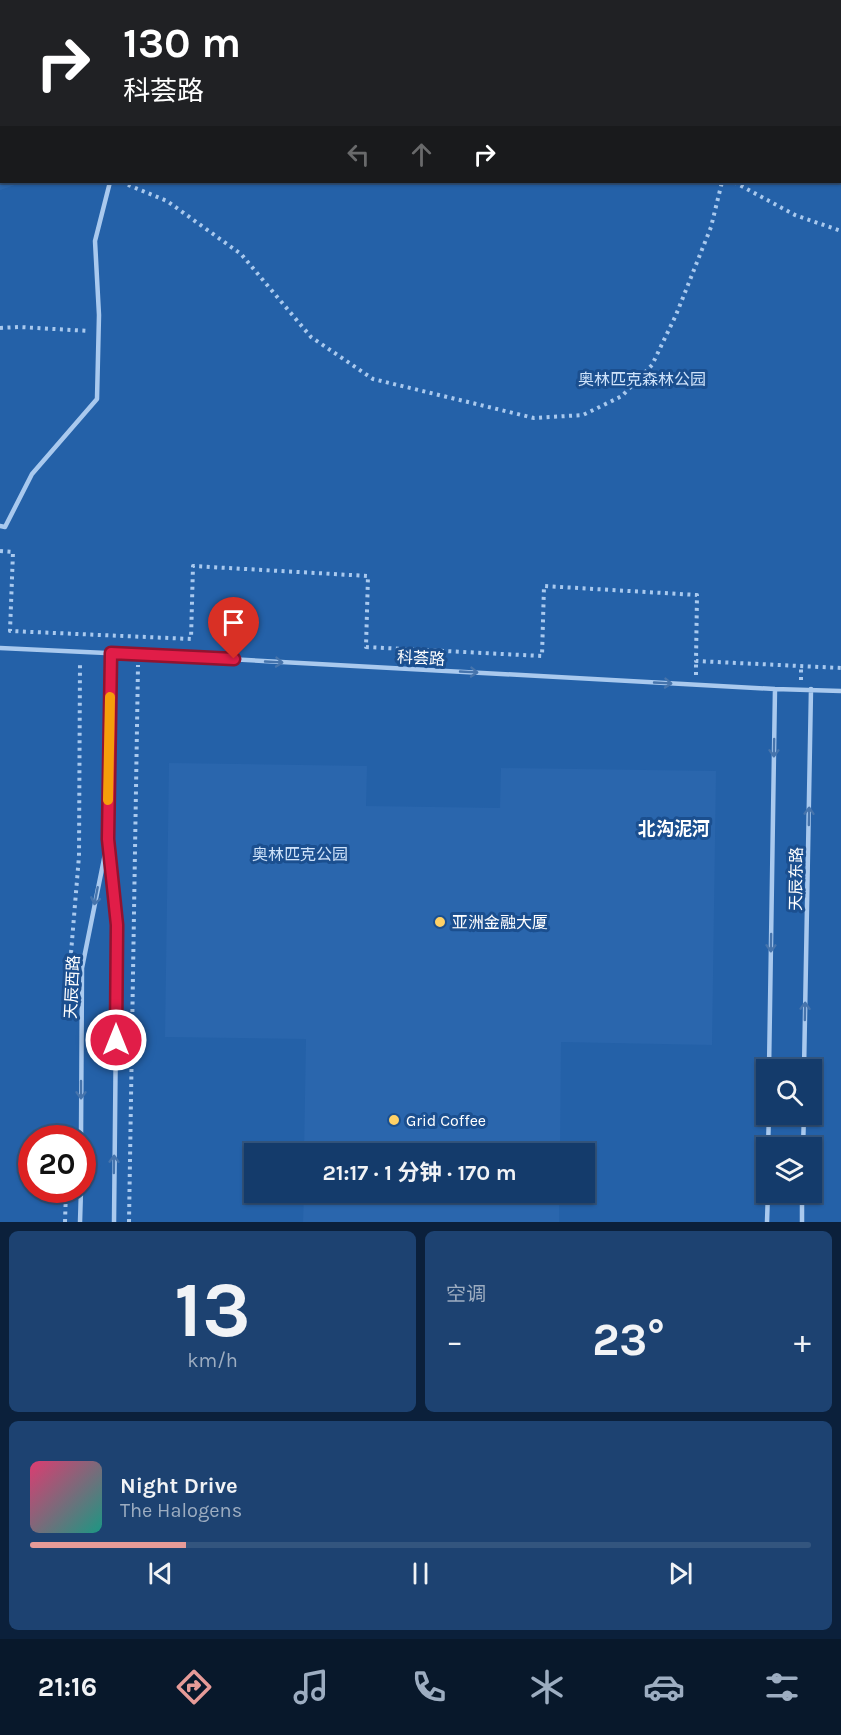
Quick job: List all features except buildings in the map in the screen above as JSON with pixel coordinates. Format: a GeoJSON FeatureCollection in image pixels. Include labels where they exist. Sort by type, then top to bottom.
{"type":"FeatureCollection","features":[{"type":"Feature","properties":{"kind":"lane"},"geometry":{"type":"LineString","coordinates":[[0,526],[5,527],[32,474],[97,399],[99,315],[95,241],[110,183]]}},
{"type":"Feature","properties":{"kind":"lane","name":"科荟路"},"geometry":{"type":"LineString","coordinates":[[0,648],[841,691]]}},
{"type":"Feature","properties":{"kind":"lane","name":"天辰西路"},"geometry":{"type":"LineString","coordinates":[[111,653],[108,839],[117,925],[114,1222]]}},
{"type":"Feature","properties":{"kind":"lane","name":"天辰东路"},"geometry":{"type":"LineString","coordinates":[[769,1059],[775,689]]}},
{"type":"Feature","properties":{"kind":"lane","name":"天辰东路"},"geometry":{"type":"LineString","coordinates":[[804,1059],[811,689]]}},
{"type":"Feature","properties":{"kind":"lane","name":"天辰西路"},"geometry":{"type":"LineString","coordinates":[[81,1125],[82,968],[108,839]]}},
{"type":"Feature","properties":{"kind":"lane"},"geometry":{"type":"LineString","coordinates":[[81,1203],[81,1222]]}},
{"type":"Feature","properties":{"kind":"lane"},"geometry":{"type":"LineString","coordinates":[[767,1222],[768,1203]]}},
{"type":"Feature","properties":{"kind":"lane"},"geometry":{"type":"LineString","coordinates":[[802,1203],[802,1222]]}},
{"type":"Feature","properties":{"kind":"path"},"geometry":{"type":"LineString","coordinates":[[123,183],[167,201],[241,254],[311,337],[373,379],[534,418],[584,415],[622,396],[652,365],[676,315],[711,227],[722,183]]}},
{"type":"Feature","properties":{"kind":"path"},"geometry":{"type":"LineString","coordinates":[[736,183],[795,215],[841,231]]}},
{"type":"Feature","properties":{"kind":"path"},"geometry":{"type":"LineString","coordinates":[[0,328],[99,331]]}},
{"type":"Feature","properties":{"kind":"path"},"geometry":{"type":"LineString","coordinates":[[0,551],[13,552],[10,631],[191,639],[193,566],[369,576],[366,647],[542,656],[544,586],[697,595],[696,661],[841,668]]}},
{"type":"Feature","properties":{"kind":"path"},"geometry":{"type":"LineString","coordinates":[[71,962],[71,938],[79,856],[80,651]]}},
{"type":"Feature","properties":{"kind":"path"},"geometry":{"type":"LineString","coordinates":[[129,1222],[139,654]]}},
{"type":"Feature","properties":{"kind":"path"},"geometry":{"type":"LineString","coordinates":[[65,1222],[66,1203]]}},
{"type":"Feature","properties":{"kind":"green space","name":"奥林匹克公园"},"geometry":{"type":"Polygon","coordinates":[[[0,183],[841,183],[841,1222],[0,1222],[0,183]]]}},
{"type":"Feature","properties":{"kind":"slow traffic"},"geometry":{"type":"LineString","coordinates":[[108,800],[110,697]]}},
{"type":"Feature","properties":{"kind":"place","name":"亚洲金融大厦"},"geometry":{"type":"Point","coordinates":[440,922]}},
{"type":"Feature","properties":{"kind":"place","name":"Grid Coffee"},"geometry":{"type":"Point","coordinates":[394,1120]}},
{"type":"Feature","properties":{"kind":"district","name":"北沟泥河"},"geometry":{"type":"Point","coordinates":[674,829]}},
{"type":"Feature","properties":{"kind":"route"},"geometry":{"type":"LineString","coordinates":[[116,1040],[117,925],[108,839],[111,653],[234,659]]}},
{"type":"Feature","properties":{"kind":"park label","name":"奥林匹克森林公园"},"geometry":{"type":"Point","coordinates":[642,379]}}]}
